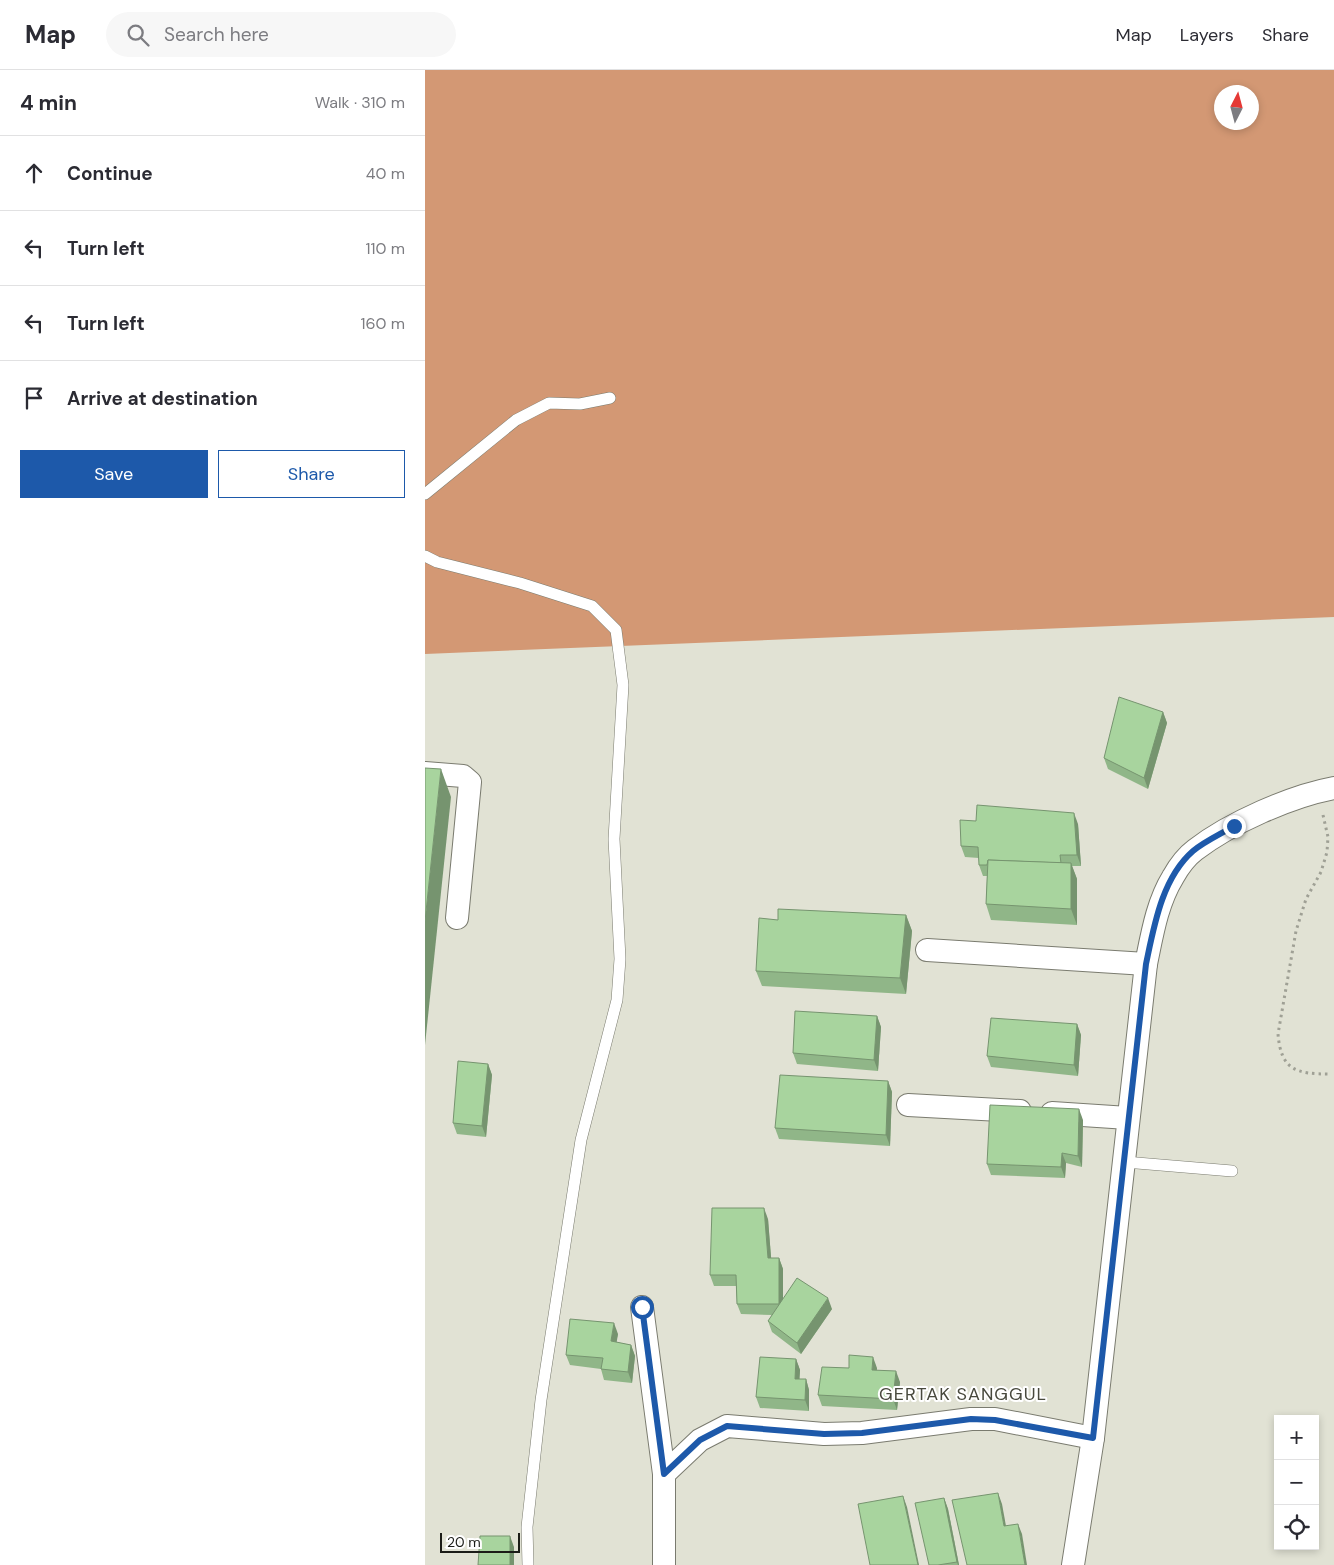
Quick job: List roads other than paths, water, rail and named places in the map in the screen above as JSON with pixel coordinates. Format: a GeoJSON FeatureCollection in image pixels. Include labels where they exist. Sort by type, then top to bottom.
{"type":"FeatureCollection","features":[{"type":"Feature","properties":{"kind":"street"},"geometry":{"type":"LineString","coordinates":[[425,773],[463,776],[470,782],[457,918]]}},
{"type":"Feature","properties":{"kind":"street"},"geometry":{"type":"LineString","coordinates":[[1073,1565],[1093,1438],[1146,964],[1157,915],[1173,877],[1193,851],[1234,826],[1277,805],[1328,789]]}},
{"type":"Feature","properties":{"kind":"street"},"geometry":{"type":"LineString","coordinates":[[927,950],[1146,964]]}},
{"type":"Feature","properties":{"kind":"street"},"geometry":{"type":"LineString","coordinates":[[908,1105],[1128,1118]]}},
{"type":"Feature","properties":{"kind":"street"},"geometry":{"type":"LineString","coordinates":[[642,1307],[664,1474],[664,1565]]}},
{"type":"Feature","properties":{"kind":"street"},"geometry":{"type":"LineString","coordinates":[[664,1474],[700,1440],[727,1426],[801,1433],[862,1433],[971,1419],[995,1420],[1093,1438]]}},
{"type":"Feature","properties":{"kind":"lane"},"geometry":{"type":"LineString","coordinates":[[425,494],[516,420],[549,403],[580,404],[610,398]]}},
{"type":"Feature","properties":{"kind":"lane"},"geometry":{"type":"LineString","coordinates":[[425,556],[437,562],[521,583],[592,606],[616,630],[623,685],[614,839],[620,959],[617,1000],[581,1140],[541,1400],[527,1527],[528,1565]]}},
{"type":"Feature","properties":{"kind":"lane"},"geometry":{"type":"LineString","coordinates":[[1125,1162],[1232,1171]]}},
{"type":"Feature","properties":{"kind":"district","name":"GERTAK SANGGUL"},"geometry":{"type":"Point","coordinates":[963,1394]}}]}
